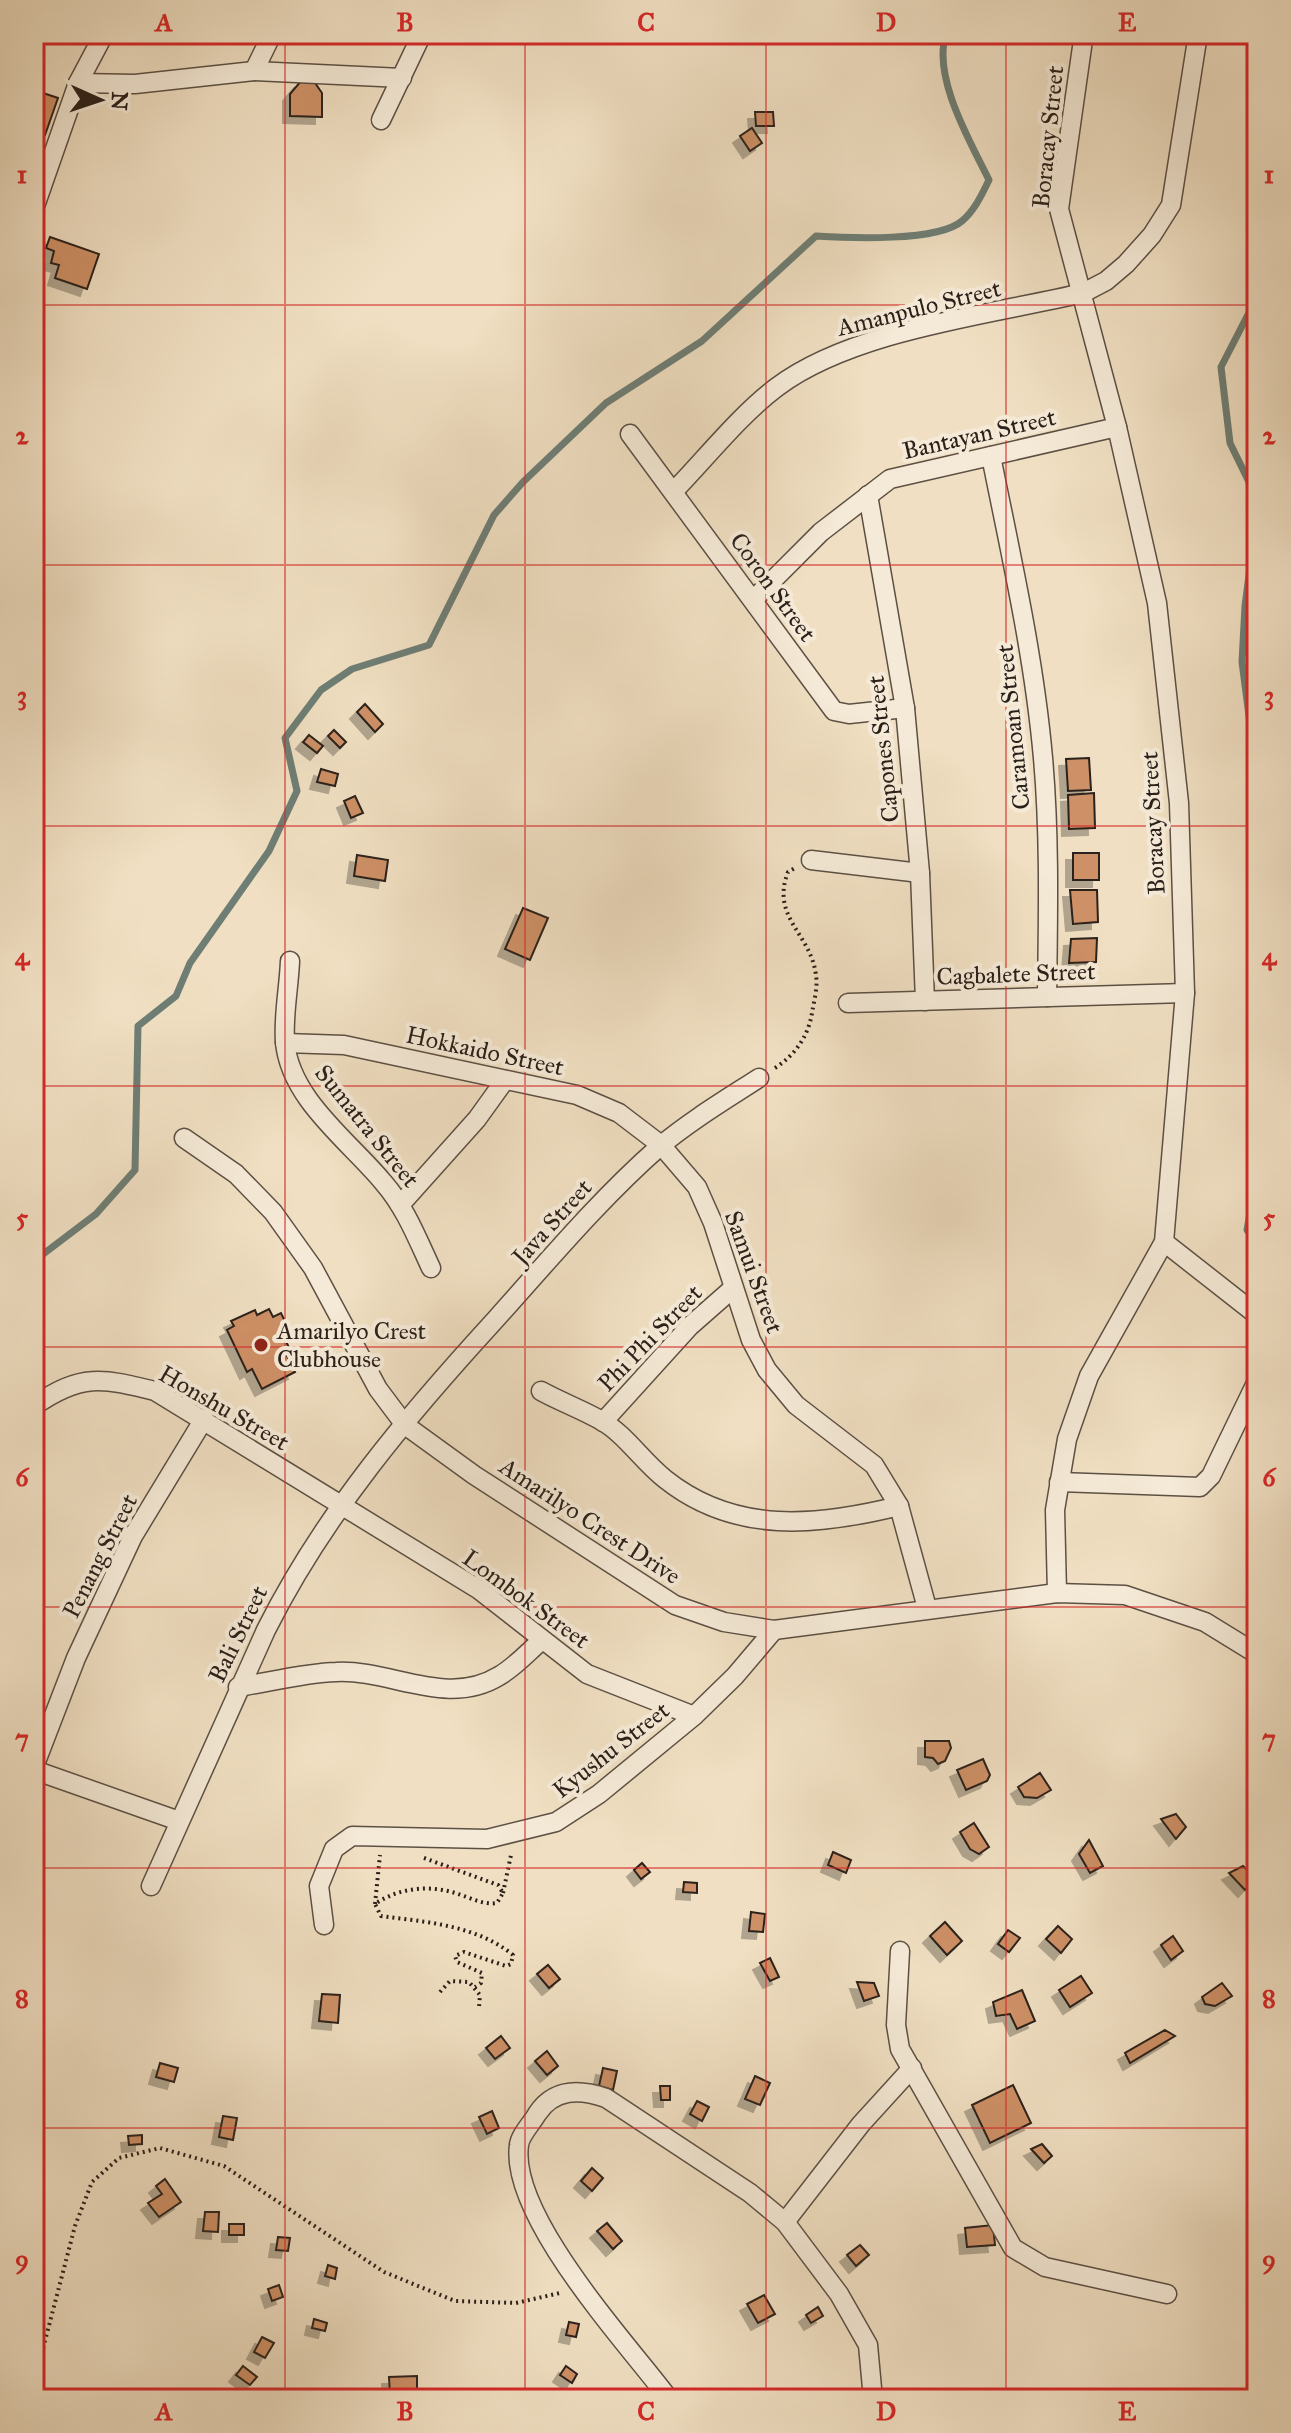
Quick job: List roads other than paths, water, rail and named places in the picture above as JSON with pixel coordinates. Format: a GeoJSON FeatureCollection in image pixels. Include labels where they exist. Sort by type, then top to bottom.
{"type":"FeatureCollection","features":[{"type":"Feature","properties":{"kind":"street"},"geometry":{"type":"LineString","coordinates":[[34,209],[78,83],[104,34]]}},
{"type":"Feature","properties":{"kind":"street"},"geometry":{"type":"LineString","coordinates":[[254,71],[272,34]]}},
{"type":"Feature","properties":{"kind":"street"},"geometry":{"type":"LineString","coordinates":[[381,120],[422,34]]}},
{"type":"Feature","properties":{"kind":"street","name":"Amanpulo Street"},"geometry":{"type":"LineString","coordinates":[[674,491],[775,389],[815,362],[855,345],[1083,293],[1106,281],[1126,264],[1171,205],[1198,34]]}},
{"type":"Feature","properties":{"kind":"street","name":"Boracay Street"},"geometry":{"type":"LineString","coordinates":[[1057,1593],[1055,1510],[1067,1439],[1089,1376],[1164,1242],[1185,993],[1179,803],[1157,603],[1117,427],[1059,209],[1084,36]]}},
{"type":"Feature","properties":{"kind":"street"},"geometry":{"type":"LineString","coordinates":[[78,83],[135,84],[254,71],[402,78]]}},
{"type":"Feature","properties":{"kind":"street","name":"Bantayan Street"},"geometry":{"type":"LineString","coordinates":[[754,599],[821,532],[890,479],[1117,427]]}},
{"type":"Feature","properties":{"kind":"street","name":"Coron Street"},"geometry":{"type":"LineString","coordinates":[[630,434],[834,711],[849,714],[905,708]]}},
{"type":"Feature","properties":{"kind":"street","name":"Caramoan Street"},"geometry":{"type":"LineString","coordinates":[[991,456],[1030,647],[1043,758],[1048,848],[1047,997]]}},
{"type":"Feature","properties":{"kind":"street","name":"Capones Street"},"geometry":{"type":"LineString","coordinates":[[868,495],[905,708],[920,873],[925,1001]]}},
{"type":"Feature","properties":{"kind":"street"},"geometry":{"type":"LineString","coordinates":[[811,860],[920,873]]}},
{"type":"Feature","properties":{"kind":"street","name":"Sumatra Street"},"geometry":{"type":"LineString","coordinates":[[290,961],[285,1043],[296,1080],[400,1205],[431,1268]]}},
{"type":"Feature","properties":{"kind":"street","name":"Cagbalete Street"},"geometry":{"type":"LineString","coordinates":[[848,1003],[1185,993]]}},
{"type":"Feature","properties":{"kind":"street","name":"Hokkaido Street"},"geometry":{"type":"LineString","coordinates":[[285,1043],[344,1045],[591,1101],[619,1113],[661,1145]]}},
{"type":"Feature","properties":{"kind":"street","name":"Java Street"},"geometry":{"type":"LineString","coordinates":[[405,1425],[434,1387],[605,1199],[661,1145],[759,1078]]}},
{"type":"Feature","properties":{"kind":"street"},"geometry":{"type":"LineString","coordinates":[[400,1205],[477,1119],[505,1080]]}},
{"type":"Feature","properties":{"kind":"street","name":"Amarilyo Crest Drive"},"geometry":{"type":"LineString","coordinates":[[184,1138],[236,1174],[273,1212],[313,1268],[378,1389],[405,1425],[474,1475],[675,1605],[724,1622],[774,1630],[1057,1593],[1125,1595],[1205,1622],[1257,1654]]}},
{"type":"Feature","properties":{"kind":"street","name":"Samui Street"},"geometry":{"type":"LineString","coordinates":[[661,1145],[697,1187],[713,1223],[731,1290],[767,1370],[796,1405],[874,1465],[899,1506],[927,1608]]}},
{"type":"Feature","properties":{"kind":"street"},"geometry":{"type":"LineString","coordinates":[[1164,1242],[1257,1315]]}},
{"type":"Feature","properties":{"kind":"street","name":"Phi Phi Street"},"geometry":{"type":"LineString","coordinates":[[603,1422],[690,1326],[731,1290]]}},
{"type":"Feature","properties":{"kind":"street","name":"Honshu Street"},"geometry":{"type":"LineString","coordinates":[[34,1406],[61,1387],[111,1380],[155,1391],[340,1504]]}},
{"type":"Feature","properties":{"kind":"street"},"geometry":{"type":"LineString","coordinates":[[1059,1482],[1200,1487],[1211,1476],[1257,1381]]}},
{"type":"Feature","properties":{"kind":"street"},"geometry":{"type":"LineString","coordinates":[[541,1391],[603,1422],[665,1479],[701,1504],[758,1522],[802,1524],[899,1506]]}},
{"type":"Feature","properties":{"kind":"street","name":"Penang Street"},"geometry":{"type":"LineString","coordinates":[[34,1768],[76,1658],[133,1536],[204,1419]]}},
{"type":"Feature","properties":{"kind":"street","name":"Bali Street"},"geometry":{"type":"LineString","coordinates":[[151,1886],[238,1687],[285,1591],[340,1504],[405,1425]]}},
{"type":"Feature","properties":{"kind":"street","name":"Lombok Street"},"geometry":{"type":"LineString","coordinates":[[340,1504],[478,1589],[587,1674],[694,1716]]}},
{"type":"Feature","properties":{"kind":"street","name":"Kyushu Street"},"geometry":{"type":"LineString","coordinates":[[324,1925],[319,1886],[334,1849],[352,1836],[487,1839],[556,1822],[599,1794],[694,1716],[735,1676],[774,1630]]}},
{"type":"Feature","properties":{"kind":"street"},"geometry":{"type":"LineString","coordinates":[[238,1687],[336,1672],[360,1673],[434,1689],[463,1688],[498,1677],[542,1640]]}},
{"type":"Feature","properties":{"kind":"street"},"geometry":{"type":"LineString","coordinates":[[34,1768],[179,1821]]}},
{"type":"Feature","properties":{"kind":"street"},"geometry":{"type":"LineString","coordinates":[[900,1951],[896,2025],[900,2049],[1013,2248],[1045,2267],[1167,2294]]}},
{"type":"Feature","properties":{"kind":"street"},"geometry":{"type":"LineString","coordinates":[[785,2222],[861,2124],[912,2068]]}},
{"type":"Feature","properties":{"kind":"street"},"geometry":{"type":"LineString","coordinates":[[669,2399],[582,2288],[522,2191],[518,2143],[546,2100],[581,2089],[606,2098],[750,2193],[785,2222],[839,2294],[868,2345],[873,2399]]}},
{"type":"Feature","properties":{"kind":"waterway"},"geometry":{"type":"LineString","coordinates":[[34,1261],[96,1214],[135,1170],[138,1026],[176,996],[190,963],[269,851],[297,791],[285,738],[321,690],[352,669],[429,645],[494,515],[523,482],[606,403],[702,341],[816,236],[914,236],[950,228],[971,212],[989,180],[948,89],[943,51],[946,34]]}},
{"type":"Feature","properties":{"kind":"waterway"},"geometry":{"type":"LineString","coordinates":[[1257,297],[1221,367],[1230,443],[1249,482],[1255,529],[1245,606],[1242,662],[1257,777]]}},
{"type":"Feature","properties":{"kind":"waterway"},"geometry":{"type":"LineString","coordinates":[[1257,1175],[1247,1230],[1257,1244]]}},
{"type":"Feature","properties":{"kind":"place","name":"Amarilyo Crest Clubhouse"},"geometry":{"type":"Point","coordinates":[261,1345]}}]}
